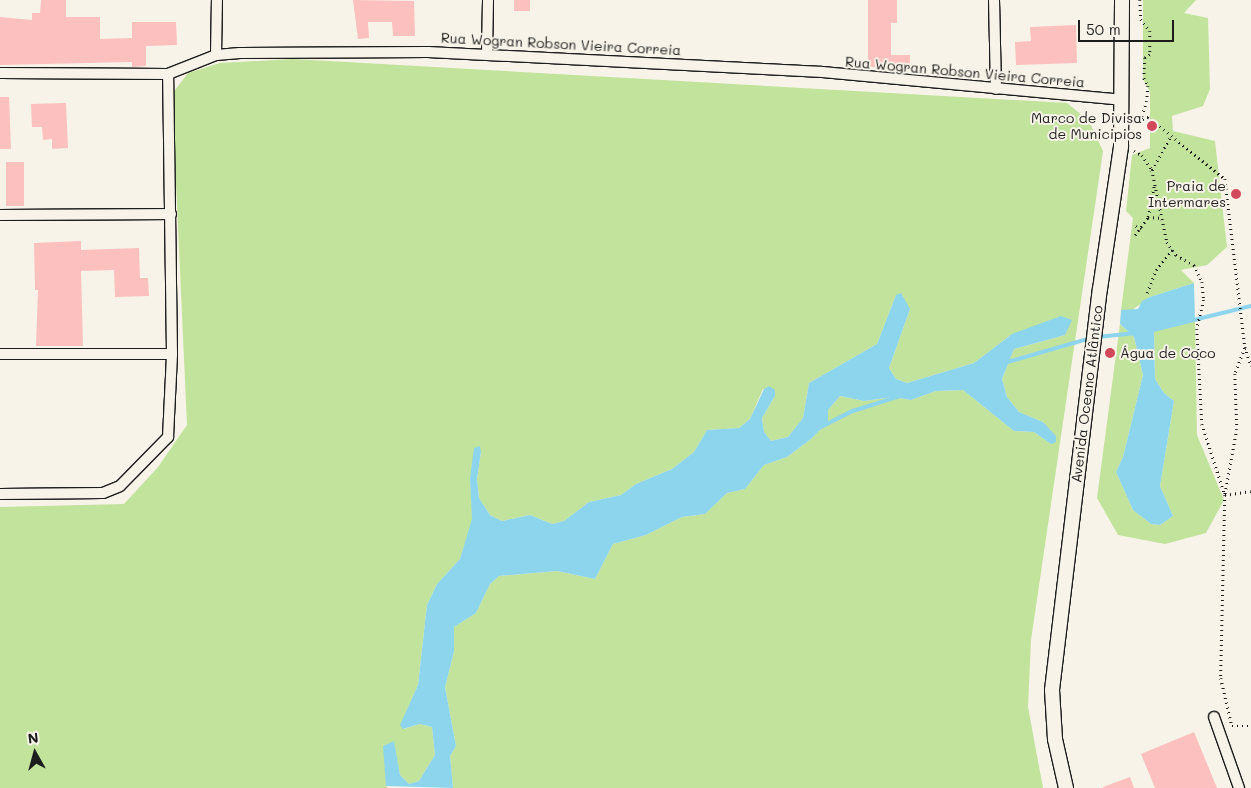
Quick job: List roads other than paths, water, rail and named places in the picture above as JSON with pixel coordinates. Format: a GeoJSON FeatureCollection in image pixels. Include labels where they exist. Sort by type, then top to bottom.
{"type":"FeatureCollection","features":[{"type":"Feature","properties":{"kind":"main road","name":"Avenida Oceano Atlântico"},"geometry":{"type":"LineString","coordinates":[[1066,788],[1055,739],[1052,690],[1100,289],[1121,146],[1122,0]]}},
{"type":"Feature","properties":{"kind":"street"},"geometry":{"type":"LineString","coordinates":[[216,55],[217,0]]}},
{"type":"Feature","properties":{"kind":"street"},"geometry":{"type":"LineString","coordinates":[[487,53],[488,0]]}},
{"type":"Feature","properties":{"kind":"street"},"geometry":{"type":"LineString","coordinates":[[994,0],[996,89]]}},
{"type":"Feature","properties":{"kind":"street","name":"Rua Wogran Robson Vieira Correia"},"geometry":{"type":"LineString","coordinates":[[0,73],[168,74],[216,55],[487,53],[822,72],[1122,100]]}},
{"type":"Feature","properties":{"kind":"street"},"geometry":{"type":"LineString","coordinates":[[0,494],[103,493],[120,486],[168,437],[172,354],[168,74]]}},
{"type":"Feature","properties":{"kind":"street"},"geometry":{"type":"LineString","coordinates":[[0,215],[171,214]]}},
{"type":"Feature","properties":{"kind":"street"},"geometry":{"type":"LineString","coordinates":[[0,354],[172,354]]}},
{"type":"Feature","properties":{"kind":"street"},"geometry":{"type":"LineString","coordinates":[[1214,716],[1239,788]]}},
{"type":"Feature","properties":{"kind":"water"},"geometry":{"type":"Polygon","coordinates":[[[1194,283],[1195,321],[1174,323],[1154,332],[1155,379],[1164,393],[1174,401],[1160,486],[1173,516],[1160,525],[1151,524],[1133,510],[1116,472],[1123,457],[1143,375],[1134,337],[1120,324],[1121,310],[1138,309],[1142,301],[1150,297],[1194,283]]]}},
{"type":"Feature","properties":{"kind":"water"},"geometry":{"type":"Polygon","coordinates":[[[901,293],[910,309],[889,368],[896,379],[907,383],[974,363],[1012,334],[1061,316],[1072,320],[1065,335],[1014,349],[1002,379],[1007,397],[1019,412],[1043,422],[1056,436],[1056,442],[1051,444],[1034,432],[1014,431],[963,390],[936,391],[911,400],[893,397],[864,401],[840,396],[828,410],[828,422],[811,439],[787,457],[764,465],[745,489],[727,493],[705,514],[682,517],[646,535],[613,544],[595,579],[557,571],[499,576],[490,584],[476,613],[454,627],[454,652],[445,687],[456,746],[450,756],[453,788],[386,786],[383,746],[394,741],[400,775],[409,784],[419,781],[435,755],[432,727],[420,724],[403,729],[400,725],[418,685],[427,605],[437,584],[460,559],[472,519],[470,478],[474,448],[480,446],[481,452],[477,479],[479,498],[490,515],[502,521],[530,515],[552,524],[564,521],[589,502],[621,495],[636,484],[672,469],[694,452],[707,430],[739,428],[750,419],[764,389],[769,386],[775,390],[775,396],[762,418],[764,432],[771,441],[788,437],[803,418],[809,383],[877,344],[896,295],[901,293]]]}},
{"type":"Feature","properties":{"kind":"waterway"},"geometry":{"type":"LineString","coordinates":[[1153,330],[1251,306]]}},
{"type":"Feature","properties":{"kind":"waterway"},"geometry":{"type":"LineString","coordinates":[[1098,337],[1136,333]]}},
{"type":"Feature","properties":{"kind":"waterway"},"geometry":{"type":"LineString","coordinates":[[1004,363],[1091,338]]}},
{"type":"Feature","properties":{"kind":"waterway"},"geometry":{"type":"LineString","coordinates":[[821,427],[853,411],[900,396]]}},
{"type":"Feature","properties":{"kind":"place","name":"Marco de Divisa de Municipios"},"geometry":{"type":"Point","coordinates":[1152,126]}},
{"type":"Feature","properties":{"kind":"place","name":"Praia de Intermares"},"geometry":{"type":"Point","coordinates":[1236,194]}},
{"type":"Feature","properties":{"kind":"place","name":"Água de Coco"},"geometry":{"type":"Point","coordinates":[1110,353]}}]}
